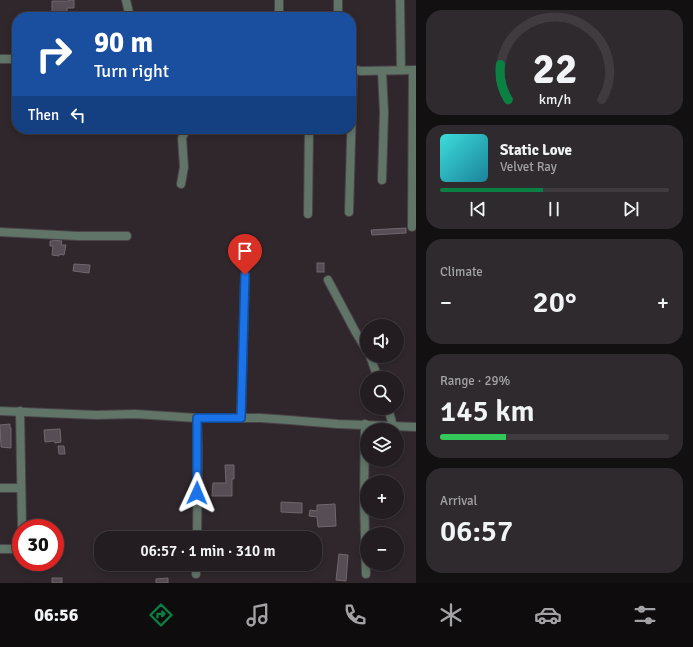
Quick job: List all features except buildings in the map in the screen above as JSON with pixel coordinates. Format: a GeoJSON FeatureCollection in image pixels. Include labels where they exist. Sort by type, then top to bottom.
{"type":"FeatureCollection","features":[{"type":"Feature","properties":{"kind":"street"},"geometry":{"type":"LineString","coordinates":[[126,0],[129,12]]}},
{"type":"Feature","properties":{"kind":"street"},"geometry":{"type":"LineString","coordinates":[[279,0],[279,12]]}},
{"type":"Feature","properties":{"kind":"street"},"geometry":{"type":"LineString","coordinates":[[338,0],[338,12]]}},
{"type":"Feature","properties":{"kind":"street"},"geometry":{"type":"LineString","coordinates":[[400,0],[401,70]]}},
{"type":"Feature","properties":{"kind":"street"},"geometry":{"type":"LineString","coordinates":[[0,59],[12,59]]}},
{"type":"Feature","properties":{"kind":"street"},"geometry":{"type":"LineString","coordinates":[[356,70],[414,70],[412,227]]}},
{"type":"Feature","properties":{"kind":"street"},"geometry":{"type":"LineString","coordinates":[[382,71],[384,112],[382,180]]}},
{"type":"Feature","properties":{"kind":"street"},"geometry":{"type":"LineString","coordinates":[[181,184],[184,167],[182,138],[184,134]]}},
{"type":"Feature","properties":{"kind":"street"},"geometry":{"type":"LineString","coordinates":[[308,214],[309,134]]}},
{"type":"Feature","properties":{"kind":"street"},"geometry":{"type":"LineString","coordinates":[[349,212],[351,134]]}},
{"type":"Feature","properties":{"kind":"street"},"geometry":{"type":"LineString","coordinates":[[0,232],[78,236],[127,236]]}},
{"type":"Feature","properties":{"kind":"street"},"geometry":{"type":"LineString","coordinates":[[241,418],[245,275]]}},
{"type":"Feature","properties":{"kind":"street"},"geometry":{"type":"LineString","coordinates":[[328,280],[360,339]]}},
{"type":"Feature","properties":{"kind":"street"},"geometry":{"type":"LineString","coordinates":[[0,411],[96,415],[135,414],[197,418],[241,418],[360,424]]}},
{"type":"Feature","properties":{"kind":"street"},"geometry":{"type":"LineString","coordinates":[[20,411],[22,519]]}},
{"type":"Feature","properties":{"kind":"street"},"geometry":{"type":"LineString","coordinates":[[197,418],[197,531]]}},
{"type":"Feature","properties":{"kind":"street"},"geometry":{"type":"LineString","coordinates":[[404,426],[416,427]]}},
{"type":"Feature","properties":{"kind":"street"},"geometry":{"type":"LineString","coordinates":[[364,467],[366,574]]}},
{"type":"Feature","properties":{"kind":"street"},"geometry":{"type":"LineString","coordinates":[[0,488],[21,488]]}},
{"type":"Feature","properties":{"kind":"street"},"geometry":{"type":"LineString","coordinates":[[0,549],[12,549]]}},
{"type":"Feature","properties":{"kind":"route"},"geometry":{"type":"LineString","coordinates":[[197,493],[197,418],[241,418],[245,275]]}}]}
